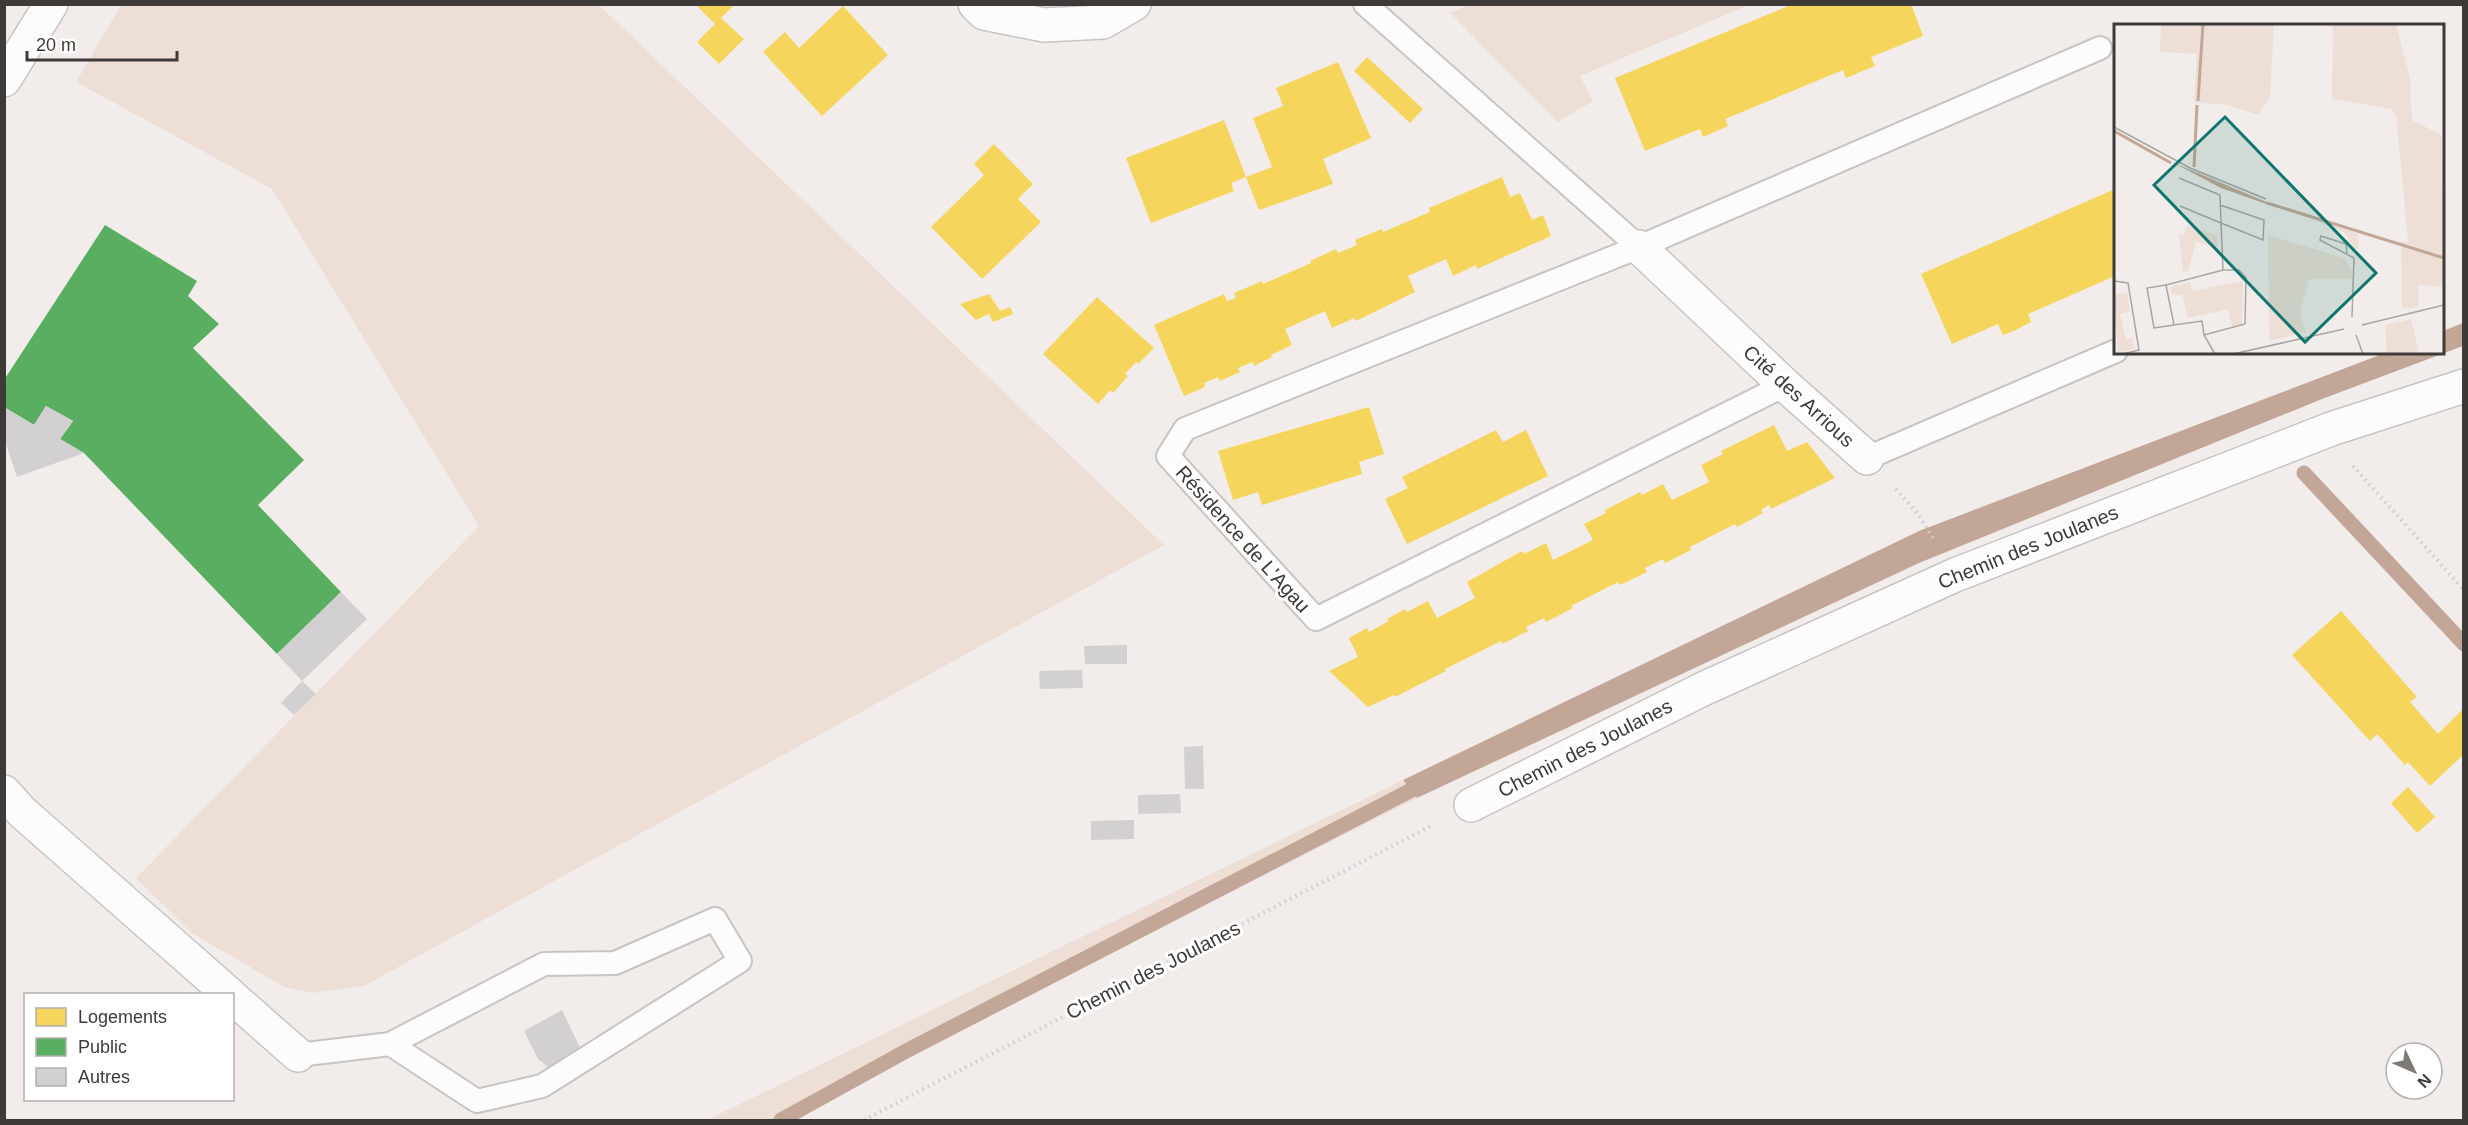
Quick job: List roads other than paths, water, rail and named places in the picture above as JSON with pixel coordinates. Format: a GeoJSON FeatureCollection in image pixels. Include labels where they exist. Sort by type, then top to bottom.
{"type":"FeatureCollection","features":[{"type":"Feature","properties":{"kind":"street"},"geometry":{"type":"LineString","coordinates":[[4,80],[51,4]]}},
{"type":"Feature","properties":{"kind":"street"},"geometry":{"type":"LineString","coordinates":[[975,4],[984,13],[1044,25],[1102,22],[1134,4]]}},
{"type":"Feature","properties":{"kind":"street","name":"Cité des Arrious"},"geometry":{"type":"LineString","coordinates":[[1639,247],[1785,385],[1867,458]]}},
{"type":"Feature","properties":{"kind":"street","name":"Chemin des Joulanes"},"geometry":{"type":"LineString","coordinates":[[1471,805],[1703,689],[1955,575],[2331,429],[2463,386]]}},
{"type":"Feature","properties":{"kind":"street"},"geometry":{"type":"LineString","coordinates":[[4,792],[22,812],[228,993]]}},
{"type":"Feature","properties":{"kind":"street"},"geometry":{"type":"LineString","coordinates":[[234,999],[298,1055]]}},
{"type":"Feature","properties":{"kind":"lane","name":"Cité des Arrious"},"geometry":{"type":"LineString","coordinates":[[1365,4],[1639,247]]}},
{"type":"Feature","properties":{"kind":"lane"},"geometry":{"type":"LineString","coordinates":[[1639,247],[2100,48]]}},
{"type":"Feature","properties":{"kind":"lane","name":"Résidence de L'Agau"},"geometry":{"type":"LineString","coordinates":[[1639,247],[1185,429],[1168,456],[1316,619],[1785,385]]}},
{"type":"Feature","properties":{"kind":"lane","name":"Cité des Arrious"},"geometry":{"type":"LineString","coordinates":[[1867,458],[2114,351]]}},
{"type":"Feature","properties":{"kind":"lane"},"geometry":{"type":"LineString","coordinates":[[298,1055],[390,1044],[544,964],[615,963],[715,919],[740,961],[542,1086],[477,1101],[390,1044]]}},
{"type":"Feature","properties":{"kind":"waterway"},"geometry":{"type":"LineString","coordinates":[[2304,473],[2464,644]]}},
{"type":"Feature","properties":{"kind":"waterway"},"geometry":{"type":"LineString","coordinates":[[781,1120],[908,1050],[1427,782]]}}]}
